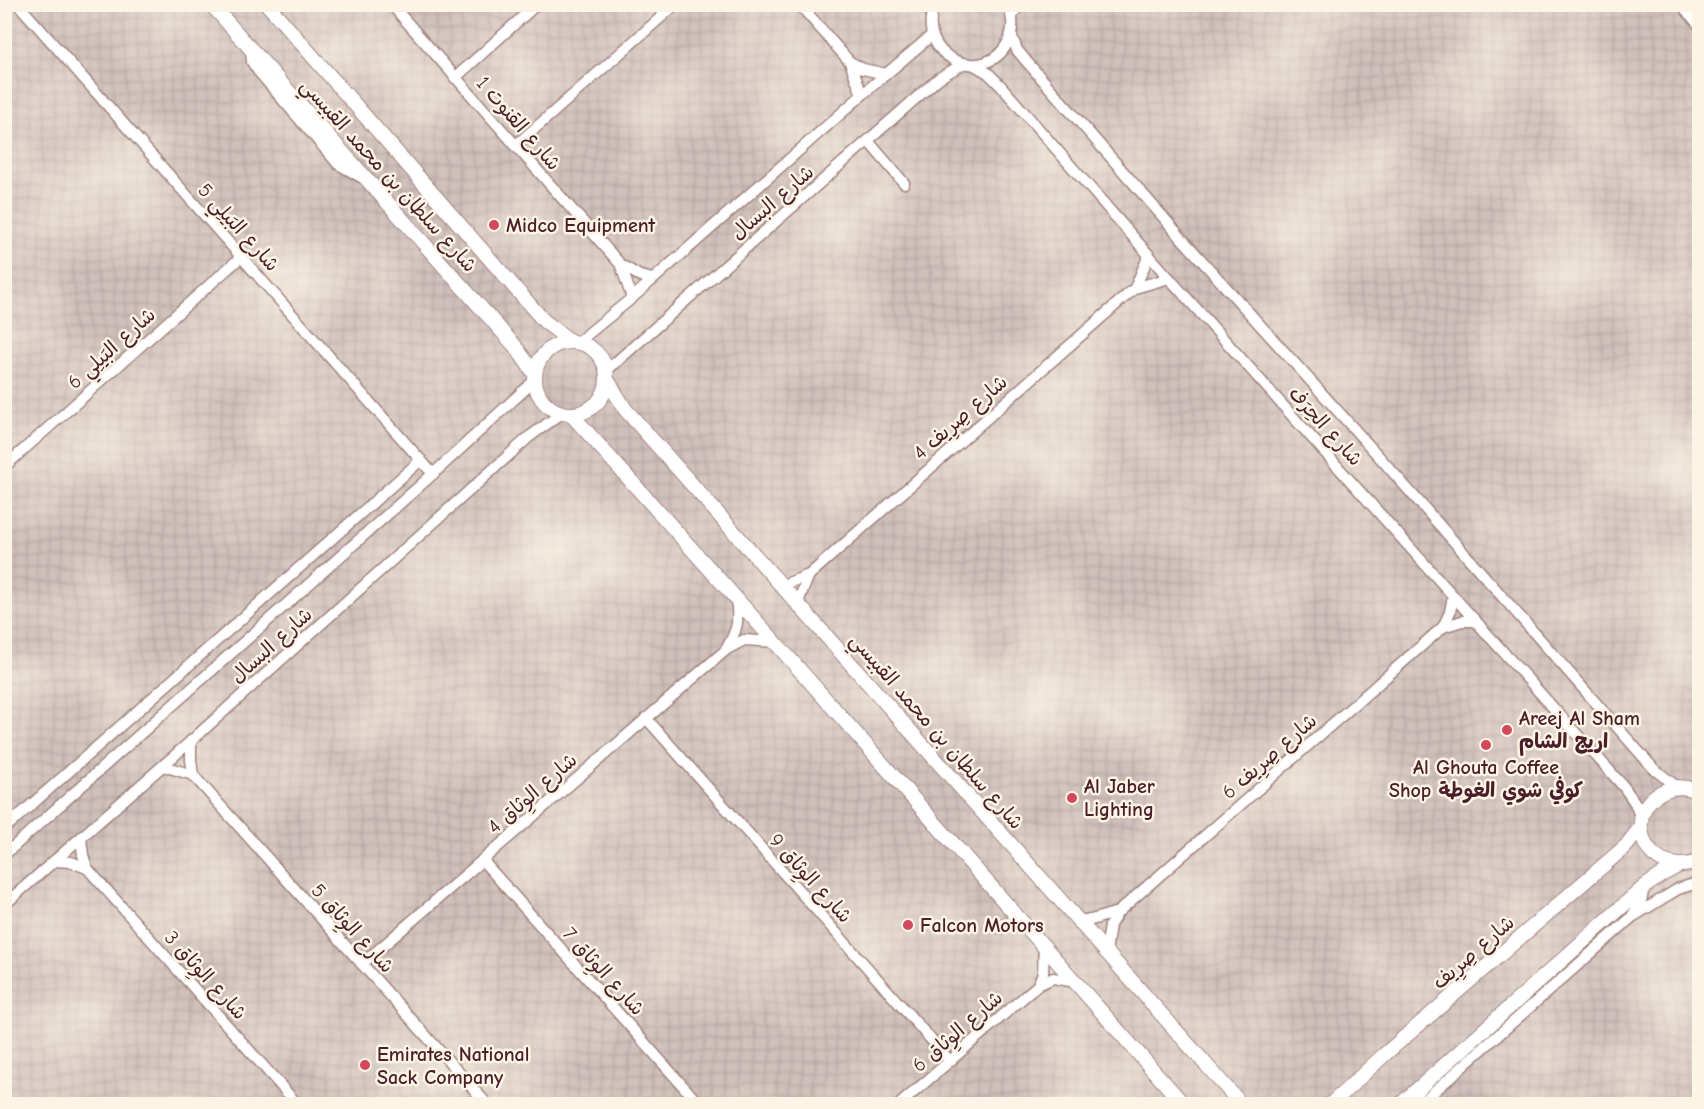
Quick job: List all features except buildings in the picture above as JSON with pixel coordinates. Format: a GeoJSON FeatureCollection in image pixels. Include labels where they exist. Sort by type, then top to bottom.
{"type":"FeatureCollection","features":[{"type":"Feature","properties":{"kind":"main road","name":"شارع سلطان بن محمد القبيسي"},"geometry":{"type":"LineString","coordinates":[[212,4],[515,346],[535,377]]}},
{"type":"Feature","properties":{"kind":"main road","name":"شارع سلطان بن محمد القبيسي"},"geometry":{"type":"LineString","coordinates":[[267,4],[544,321],[574,341]]}},
{"type":"Feature","properties":{"kind":"main road"},"geometry":{"type":"LineString","coordinates":[[567,414],[584,412],[596,405],[604,394],[607,376],[603,359],[596,351],[574,341],[553,346],[539,360],[535,377],[539,395],[545,403],[567,414],[736,599],[1183,1104]]}},
{"type":"Feature","properties":{"kind":"main road","name":"شارع سلطان بن محمد القبيسي"},"geometry":{"type":"LineString","coordinates":[[607,376],[626,409],[1241,1104]]}},
{"type":"Feature","properties":{"kind":"main road"},"geometry":{"type":"LineString","coordinates":[[1681,787],[1700,778]]}},
{"type":"Feature","properties":{"kind":"main road"},"geometry":{"type":"LineString","coordinates":[[1681,787],[1700,793]]}},
{"type":"Feature","properties":{"kind":"main road","name":"شارع صِرِيف"},"geometry":{"type":"LineString","coordinates":[[1331,1104],[1385,1054],[1626,846],[1641,824],[1646,807],[1654,797],[1665,790],[1681,787]]}},
{"type":"Feature","properties":{"kind":"main road"},"geometry":{"type":"LineString","coordinates":[[1641,824],[1648,850],[1656,858],[1678,866]]}},
{"type":"Feature","properties":{"kind":"main road"},"geometry":{"type":"LineString","coordinates":[[1401,1104],[1644,887],[1678,866],[1700,861]]}},
{"type":"Feature","properties":{"kind":"main road"},"geometry":{"type":"LineString","coordinates":[[998,926],[1024,924]]}},
{"type":"Feature","properties":{"kind":"street","name":"شارع البَيلِي 5"},"geometry":{"type":"LineString","coordinates":[[18,4],[433,474]]}},
{"type":"Feature","properties":{"kind":"street","name":"شارع القنوت 1"},"geometry":{"type":"LineString","coordinates":[[391,4],[621,265],[640,276],[653,279]]}},
{"type":"Feature","properties":{"kind":"street"},"geometry":{"type":"LineString","coordinates":[[455,78],[537,4]]}},
{"type":"Feature","properties":{"kind":"street"},"geometry":{"type":"LineString","coordinates":[[515,146],[676,4]]}},
{"type":"Feature","properties":{"kind":"street"},"geometry":{"type":"LineString","coordinates":[[799,4],[850,62],[863,69],[886,74]]}},
{"type":"Feature","properties":{"kind":"street"},"geometry":{"type":"LineString","coordinates":[[1011,34],[1010,10],[1021,4]]}},
{"type":"Feature","properties":{"kind":"street"},"geometry":{"type":"LineString","coordinates":[[1681,4],[1700,26]]}},
{"type":"Feature","properties":{"kind":"street"},"geometry":{"type":"LineString","coordinates":[[931,7],[932,35]]}},
{"type":"Feature","properties":{"kind":"street","name":"شارع البسال"},"geometry":{"type":"LineString","coordinates":[[607,376],[939,78],[968,64],[986,62],[997,56],[1006,46],[1011,34]]}},
{"type":"Feature","properties":{"kind":"street","name":"شارع الحِرَف"},"geometry":{"type":"LineString","coordinates":[[1011,34],[1022,56],[1185,242],[1383,461],[1654,769],[1681,787]]}},
{"type":"Feature","properties":{"kind":"street","name":"شارع البسال"},"geometry":{"type":"LineString","coordinates":[[574,341],[632,298],[932,35]]}},
{"type":"Feature","properties":{"kind":"street","name":"شارع الحِرَف"},"geometry":{"type":"LineString","coordinates":[[932,35],[944,54],[952,60],[988,73],[1001,86],[1169,278],[1624,787],[1635,803],[1641,824]]}},
{"type":"Feature","properties":{"kind":"street"},"geometry":{"type":"LineString","coordinates":[[850,62],[862,95]]}},
{"type":"Feature","properties":{"kind":"street"},"geometry":{"type":"LineString","coordinates":[[868,141],[904,183]]}},
{"type":"Feature","properties":{"kind":"street","name":"شارع صِرِيف 4"},"geometry":{"type":"LineString","coordinates":[[1135,288],[1149,255]]}},
{"type":"Feature","properties":{"kind":"street","name":"شارع البَيلِي 6"},"geometry":{"type":"LineString","coordinates":[[4,466],[241,257]]}},
{"type":"Feature","properties":{"kind":"street","name":"شارع القنوت 1"},"geometry":{"type":"LineString","coordinates":[[621,265],[632,298]]}},
{"type":"Feature","properties":{"kind":"street","name":"شارع صِرِيف 4"},"geometry":{"type":"LineString","coordinates":[[783,585],[809,575],[1135,288],[1169,278]]}},
{"type":"Feature","properties":{"kind":"street","name":"شارع البسال"},"geometry":{"type":"LineString","coordinates":[[4,855],[433,474],[535,377]]}},
{"type":"Feature","properties":{"kind":"street","name":"شارع البسال"},"geometry":{"type":"LineString","coordinates":[[4,905],[163,766],[530,437],[567,414]]}},
{"type":"Feature","properties":{"kind":"street"},"geometry":{"type":"LineString","coordinates":[[4,829],[421,460]]}},
{"type":"Feature","properties":{"kind":"street","name":"شارع صِرِيف 4"},"geometry":{"type":"LineString","coordinates":[[798,602],[809,575]]}},
{"type":"Feature","properties":{"kind":"street"},"geometry":{"type":"LineString","coordinates":[[1443,627],[1450,612],[1453,596]]}},
{"type":"Feature","properties":{"kind":"street","name":"شارع الوِثاق 4"},"geometry":{"type":"LineString","coordinates":[[727,649],[736,630],[738,616],[736,599]]}},
{"type":"Feature","properties":{"kind":"street","name":"شارع صِرِيف 6"},"geometry":{"type":"LineString","coordinates":[[1106,952],[1110,926],[1118,912],[1443,627],[1462,621],[1476,621]]}},
{"type":"Feature","properties":{"kind":"street","name":"شارع الوِثاق 4"},"geometry":{"type":"LineString","coordinates":[[362,964],[727,649],[744,640],[775,642]]}},
{"type":"Feature","properties":{"kind":"street","name":"شارع الوِثاق 9"},"geometry":{"type":"LineString","coordinates":[[646,718],[950,1061]]}},
{"type":"Feature","properties":{"kind":"street"},"geometry":{"type":"LineString","coordinates":[[163,766],[193,775],[191,741]]}},
{"type":"Feature","properties":{"kind":"street","name":"شارع الوِثاق 5"},"geometry":{"type":"LineString","coordinates":[[193,775],[487,1104]]}},
{"type":"Feature","properties":{"kind":"street"},"geometry":{"type":"LineString","coordinates":[[81,838],[82,855],[87,868]]}},
{"type":"Feature","properties":{"kind":"street","name":"شارع الوِثاق 7"},"geometry":{"type":"LineString","coordinates":[[482,860],[699,1104]]}},
{"type":"Feature","properties":{"kind":"street"},"geometry":{"type":"LineString","coordinates":[[54,861],[71,862],[87,868]]}},
{"type":"Feature","properties":{"kind":"street","name":"شارع الوِثاق 3"},"geometry":{"type":"LineString","coordinates":[[87,868],[297,1104]]}},
{"type":"Feature","properties":{"kind":"street"},"geometry":{"type":"LineString","coordinates":[[1420,1104],[1631,918],[1678,890],[1700,882]]}},
{"type":"Feature","properties":{"kind":"street"},"geometry":{"type":"LineString","coordinates":[[1631,918],[1641,902],[1644,887]]}},
{"type":"Feature","properties":{"kind":"street","name":"شارع صِرِيف 6"},"geometry":{"type":"LineString","coordinates":[[1078,920],[1091,920],[1118,912]]}},
{"type":"Feature","properties":{"kind":"street"},"geometry":{"type":"LineString","coordinates":[[1038,985],[1043,973],[1044,946]]}},
{"type":"Feature","properties":{"kind":"street"},"geometry":{"type":"LineString","coordinates":[[1038,985],[1053,978],[1076,982]]}},
{"type":"Feature","properties":{"kind":"street","name":"شارع الوِثاق 6"},"geometry":{"type":"LineString","coordinates":[[900,1104],[1038,985]]}},
{"type":"Feature","properties":{"kind":"shaded area"},"geometry":{"type":"Polygon","coordinates":[[[5,5],[1699,5],[1699,1104],[5,1104],[5,5]]]}},
{"type":"Feature","properties":{"kind":"place","name":"Midco Equipment"},"geometry":{"type":"Point","coordinates":[494,225]}},
{"type":"Feature","properties":{"kind":"place","name":"Areej Al Sham اريج الشام"},"geometry":{"type":"Point","coordinates":[1507,730]}},
{"type":"Feature","properties":{"kind":"place","name":"Al Ghouta Coffee Shop كوفي شوي الغوطة"},"geometry":{"type":"Point","coordinates":[1486,745]}},
{"type":"Feature","properties":{"kind":"place","name":"Al Jaber Lighting"},"geometry":{"type":"Point","coordinates":[1072,798]}},
{"type":"Feature","properties":{"kind":"place","name":"Falcon Motors"},"geometry":{"type":"Point","coordinates":[908,925]}},
{"type":"Feature","properties":{"kind":"place","name":"Emirates National Sack Company"},"geometry":{"type":"Point","coordinates":[365,1065]}}]}
